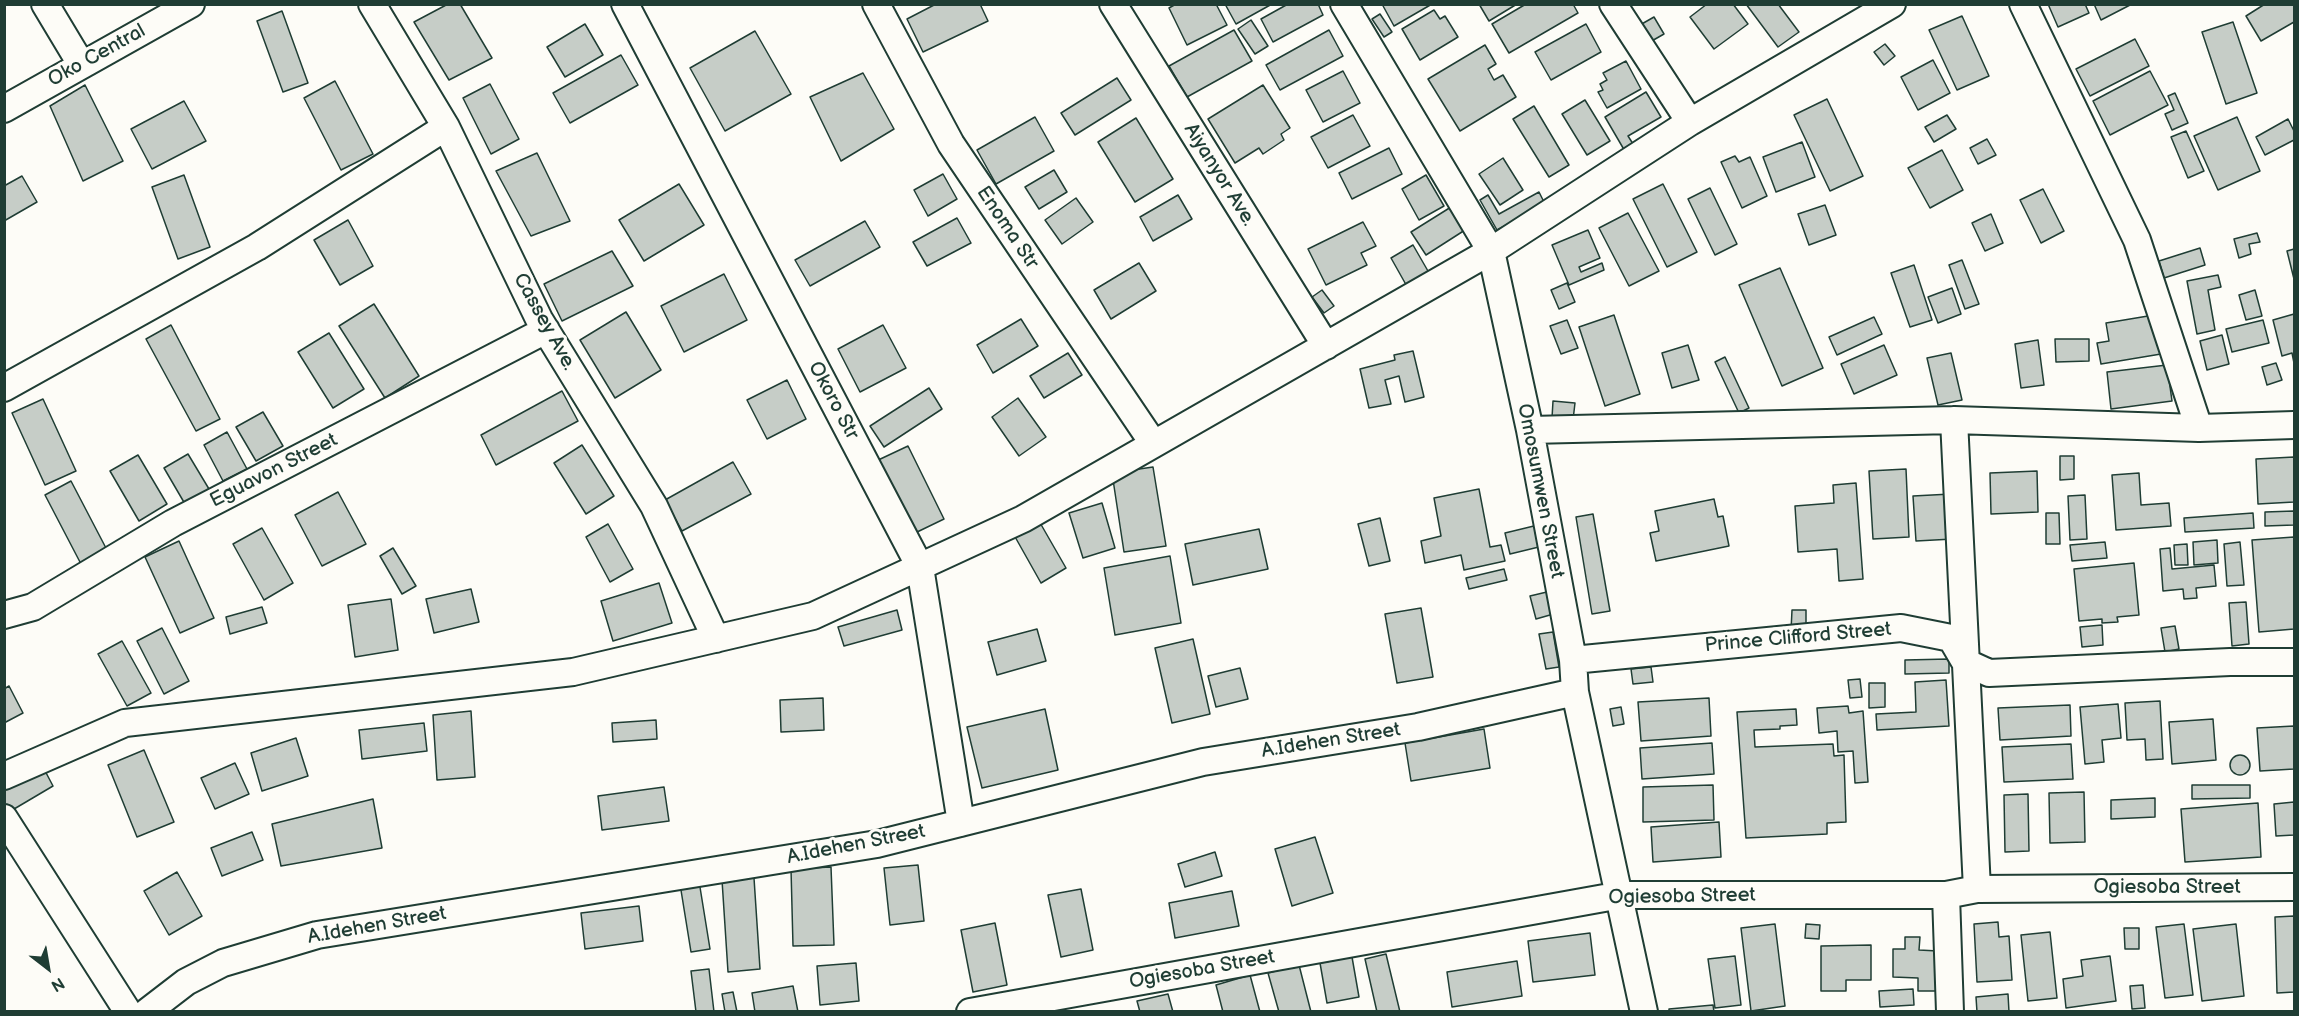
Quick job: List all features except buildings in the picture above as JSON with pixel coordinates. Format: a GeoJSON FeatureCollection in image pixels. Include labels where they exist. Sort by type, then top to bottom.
{"type":"FeatureCollection","features":[{"type":"Feature","properties":{"kind":"street"},"geometry":{"type":"LineString","coordinates":[[45,4],[81,64]]}},
{"type":"Feature","properties":{"kind":"street","name":"Oko Central"},"geometry":{"type":"LineString","coordinates":[[4,109],[191,4]]}},
{"type":"Feature","properties":{"kind":"street","name":"Cassey Ave."},"geometry":{"type":"LineString","coordinates":[[372,4],[446,127],[546,330],[654,506],[716,639]]}},
{"type":"Feature","properties":{"kind":"street","name":"Okoro Str"},"geometry":{"type":"LineString","coordinates":[[626,4],[920,567],[962,823]]}},
{"type":"Feature","properties":{"kind":"street","name":"Enoma Str"},"geometry":{"type":"LineString","coordinates":[[876,4],[951,144],[1152,443]]}},
{"type":"Feature","properties":{"kind":"street","name":"Aiyanyor Ave."},"geometry":{"type":"LineString","coordinates":[[1113,4],[1326,346]]}},
{"type":"Feature","properties":{"kind":"street","name":"Omosumwen Street"},"geometry":{"type":"LineString","coordinates":[[1344,4],[1491,251],[1530,430],[1573,660],[1575,692],[1644,1011]]}},
{"type":"Feature","properties":{"kind":"street"},"geometry":{"type":"LineString","coordinates":[[1613,4],[1690,122]]}},
{"type":"Feature","properties":{"kind":"street"},"geometry":{"type":"LineString","coordinates":[[4,776],[125,723],[573,672],[813,616],[1023,519],[1152,443],[1491,251],[1863,12],[1892,4]]}},
{"type":"Feature","properties":{"kind":"street"},"geometry":{"type":"LineString","coordinates":[[2024,4],[2137,240],[2199,428]]}},
{"type":"Feature","properties":{"kind":"street"},"geometry":{"type":"LineString","coordinates":[[4,388],[257,247],[446,127]]}},
{"type":"Feature","properties":{"kind":"street","name":"Eguavon Street"},"geometry":{"type":"LineString","coordinates":[[4,615],[33,607],[173,523],[546,330]]}},
{"type":"Feature","properties":{"kind":"street"},"geometry":{"type":"LineString","coordinates":[[1954,420],[1977,888]]}},
{"type":"Feature","properties":{"kind":"street"},"geometry":{"type":"LineString","coordinates":[[1530,430],[1954,420],[2199,428],[2295,425]]}},
{"type":"Feature","properties":{"kind":"street","name":"Prince Clifford Street"},"geometry":{"type":"LineString","coordinates":[[1573,660],[1901,628],[1952,638],[1965,662]]}},
{"type":"Feature","properties":{"kind":"street"},"geometry":{"type":"LineString","coordinates":[[1965,662],[1989,673],[2230,662],[2295,662]]}},
{"type":"Feature","properties":{"kind":"street","name":"A.Idehen Street"},"geometry":{"type":"LineString","coordinates":[[147,1011],[186,982],[223,963],[317,935],[877,844],[1203,762],[1418,727],[1575,692]]}},
{"type":"Feature","properties":{"kind":"street"},"geometry":{"type":"LineString","coordinates":[[4,818],[128,1011]]}},
{"type":"Feature","properties":{"kind":"street","name":"Ogiesoba Street"},"geometry":{"type":"LineString","coordinates":[[970,1011],[1620,895],[1946,895],[1977,888],[2295,887]]}},
{"type":"Feature","properties":{"kind":"street"},"geometry":{"type":"LineString","coordinates":[[1946,895],[1950,1011]]}}]}
